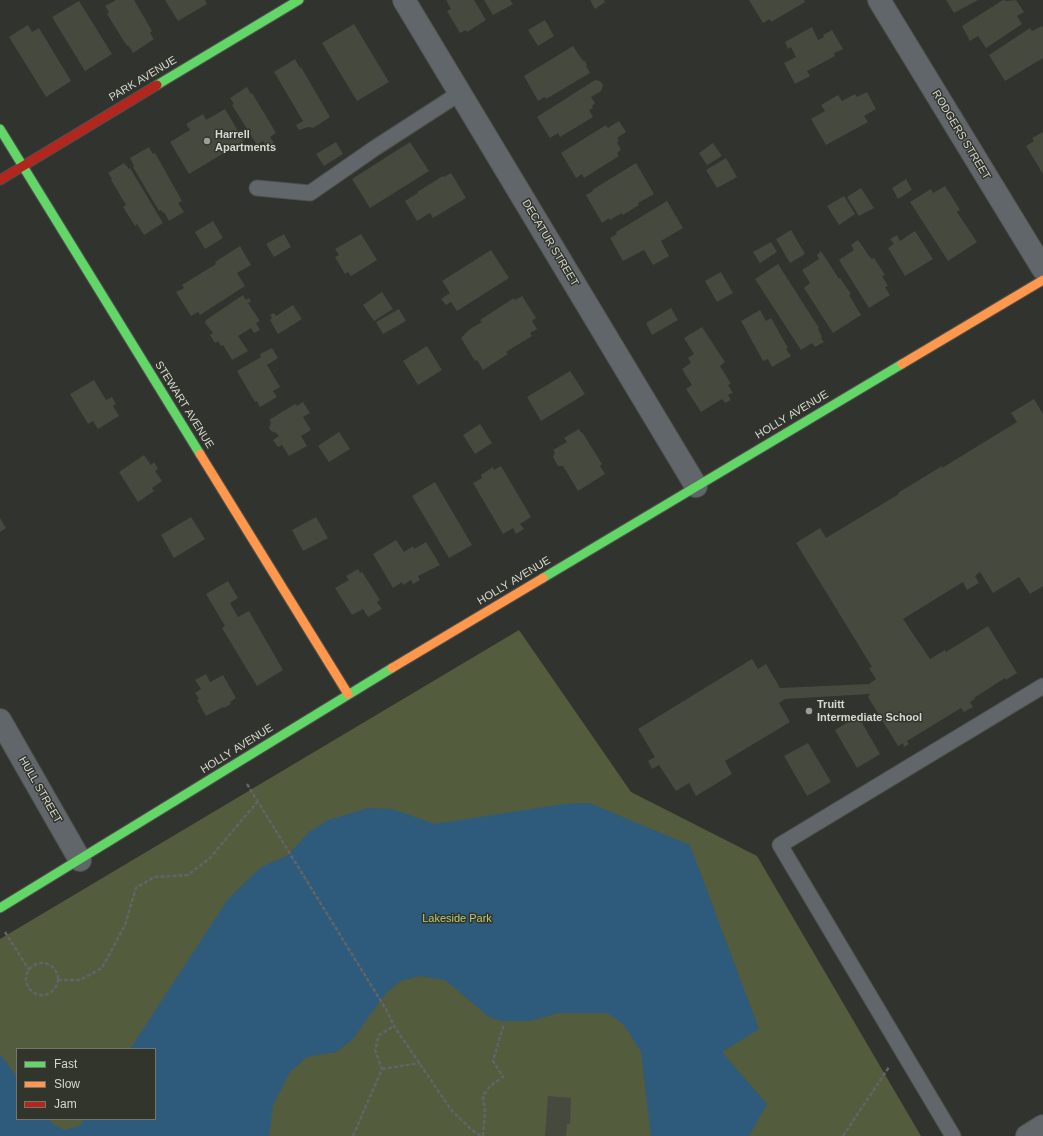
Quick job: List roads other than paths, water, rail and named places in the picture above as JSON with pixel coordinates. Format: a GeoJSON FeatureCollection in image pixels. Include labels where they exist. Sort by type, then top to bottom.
{"type":"FeatureCollection","features":[{"type":"Feature","properties":{"kind":"street","name":"PARK AVENUE"},"geometry":{"type":"LineString","coordinates":[[0,180],[299,0]]}},
{"type":"Feature","properties":{"kind":"street","name":"DECATUR STREET"},"geometry":{"type":"LineString","coordinates":[[404,0],[696,486]]}},
{"type":"Feature","properties":{"kind":"street","name":"RODGERS STREET"},"geometry":{"type":"LineString","coordinates":[[879,0],[1043,269]]}},
{"type":"Feature","properties":{"kind":"street","name":"STEWART AVENUE"},"geometry":{"type":"LineString","coordinates":[[0,129],[348,694]]}},
{"type":"Feature","properties":{"kind":"street","name":"HOLLY AVENUE"},"geometry":{"type":"LineString","coordinates":[[0,908],[235,765],[348,694],[1043,280]]}},
{"type":"Feature","properties":{"kind":"street","name":"HULL STREET"},"geometry":{"type":"LineString","coordinates":[[0,720],[80,860]]}},
{"type":"Feature","properties":{"kind":"street"},"geometry":{"type":"LineString","coordinates":[[1027,1136],[1043,1126]]}},
{"type":"Feature","properties":{"kind":"lane"},"geometry":{"type":"LineString","coordinates":[[257,188],[310,193],[375,148],[460,94]]}},
{"type":"Feature","properties":{"kind":"lane"},"geometry":{"type":"LineString","coordinates":[[953,1136],[780,845],[1043,686]]}},
{"type":"Feature","properties":{"kind":"water"},"geometry":{"type":"Polygon","coordinates":[[[589,803],[690,845],[759,1029],[722,1052],[767,1104],[749,1136],[651,1136],[641,1052],[624,1025],[607,1013],[559,1013],[530,1021],[503,1021],[490,1018],[445,980],[420,976],[401,981],[387,992],[352,1040],[336,1052],[307,1057],[290,1072],[273,1105],[269,1136],[0,1136],[0,1054],[16,1076],[16,1120],[50,1120],[51,1123],[64,1130],[80,1126],[83,1120],[156,1120],[156,1048],[131,1048],[228,899],[261,867],[287,856],[309,832],[328,820],[368,808],[392,809],[435,824],[564,804],[589,803]]]}},
{"type":"Feature","properties":{"kind":"place","name":"Harrell Apartments"},"geometry":{"type":"Point","coordinates":[207,141]}},
{"type":"Feature","properties":{"kind":"place","name":"Truitt Intermediate School"},"geometry":{"type":"Point","coordinates":[809,711]}},
{"type":"Feature","properties":{"kind":"park label","name":"Lakeside Park"},"geometry":{"type":"Point","coordinates":[457,919]}}]}
